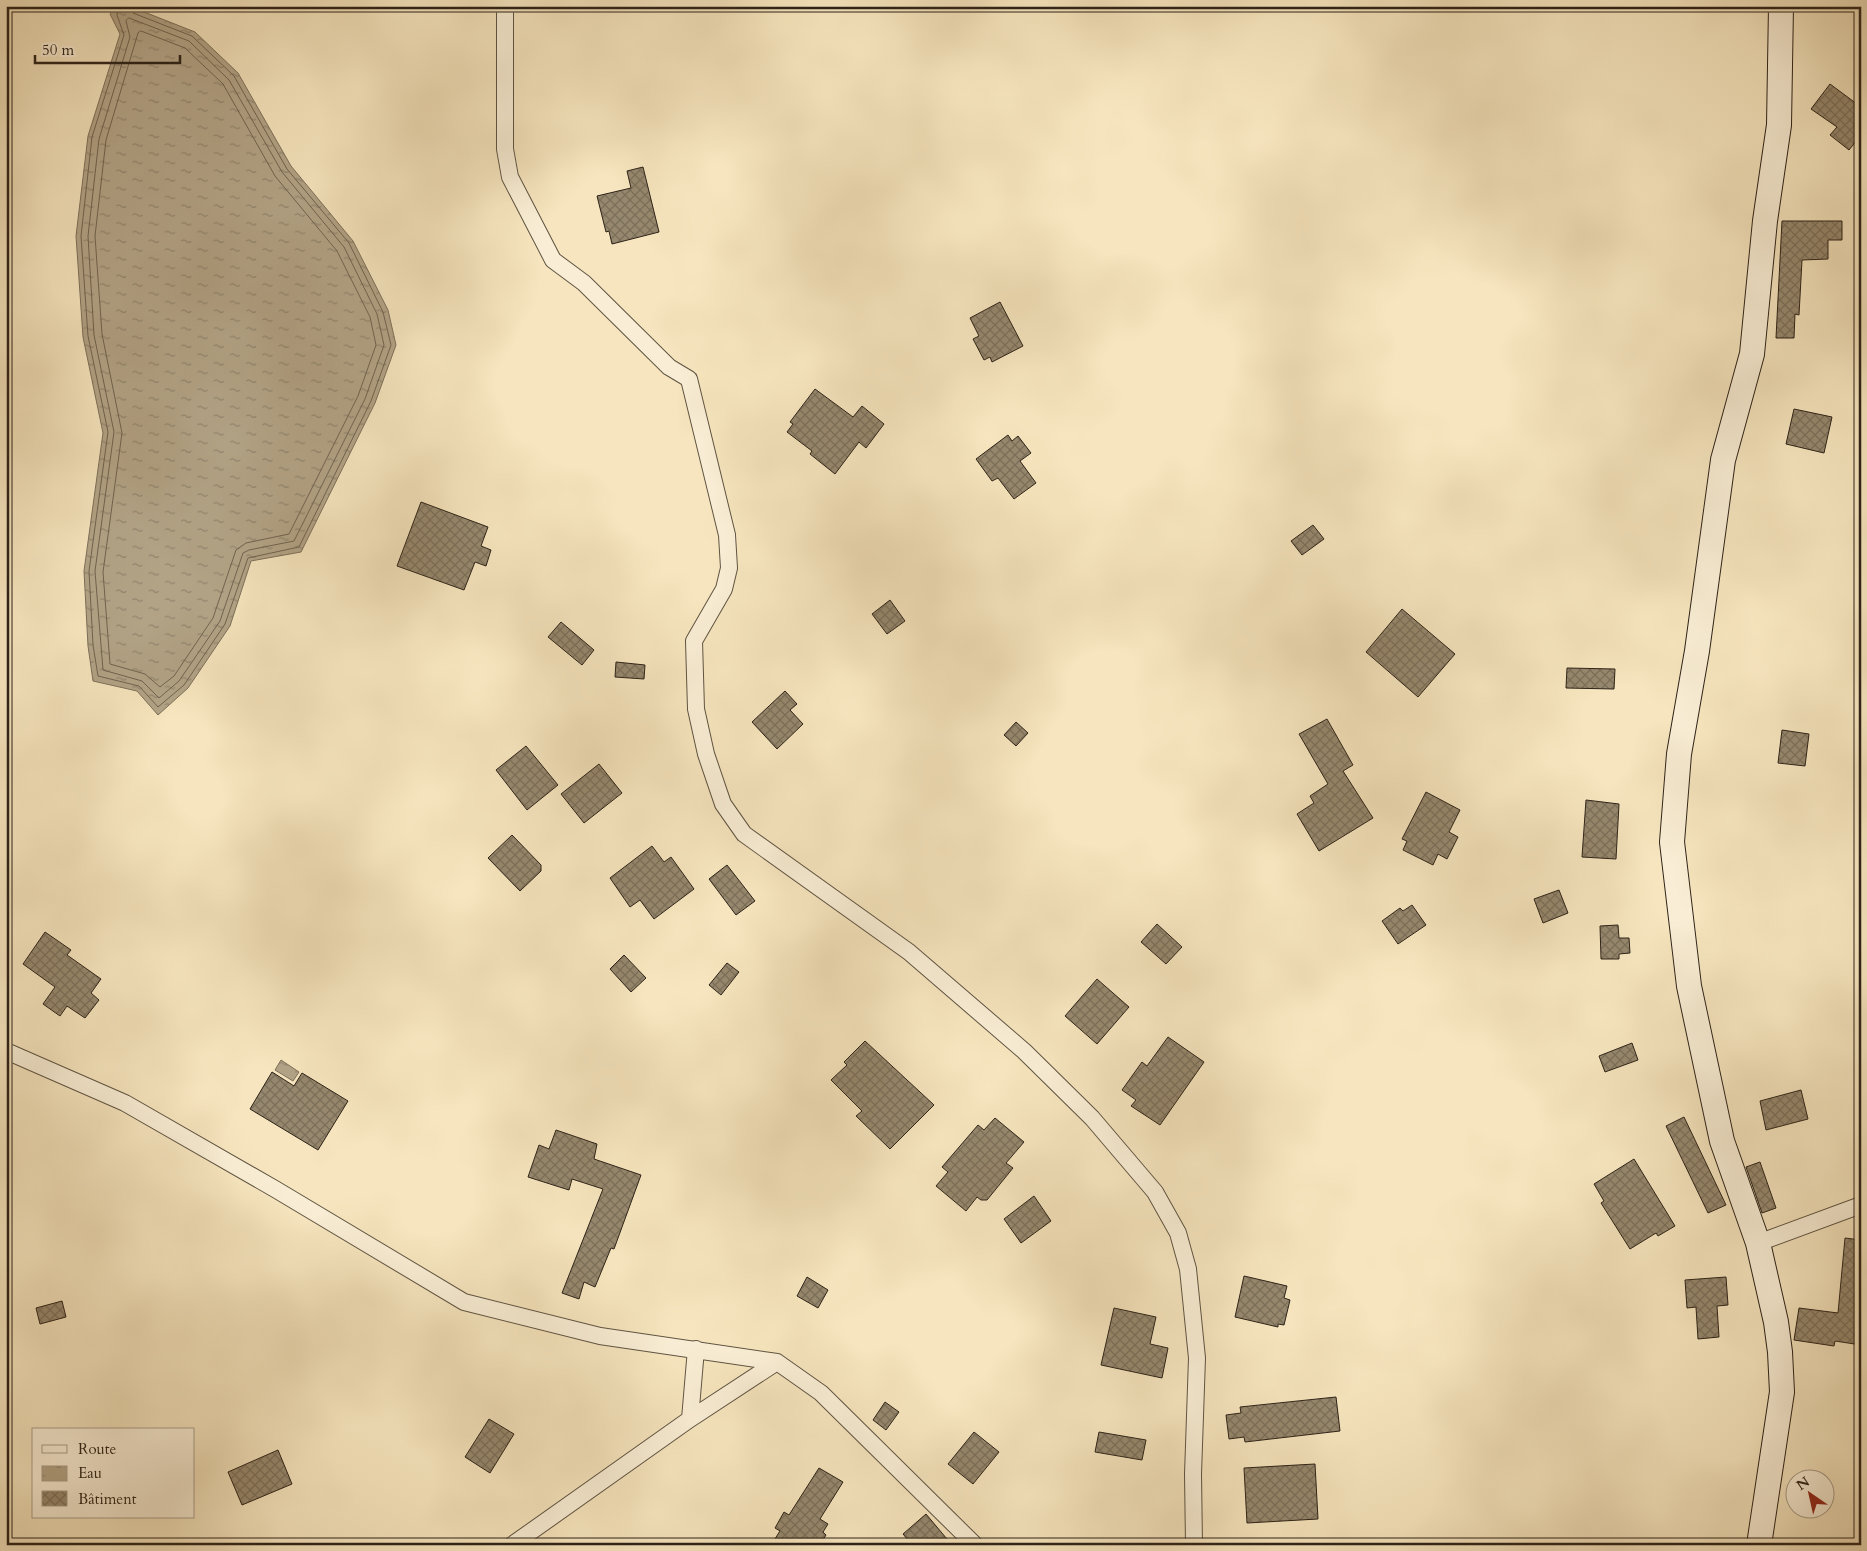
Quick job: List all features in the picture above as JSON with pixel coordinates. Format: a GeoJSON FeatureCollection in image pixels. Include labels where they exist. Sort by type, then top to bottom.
{"type":"FeatureCollection","features":[{"type":"Feature","properties":{"kind":"street"},"geometry":{"type":"LineString","coordinates":[[505,6],[505,149],[510,177],[553,260],[584,283],[669,368],[689,379],[726,535],[728,568],[724,589],[694,641],[696,710],[706,754],[723,804],[744,834],[909,952],[1024,1051],[1092,1118],[1155,1192],[1178,1233],[1188,1270],[1197,1358],[1193,1474],[1194,1545]]}},
{"type":"Feature","properties":{"kind":"street"},"geometry":{"type":"LineString","coordinates":[[1759,1545],[1782,1392],[1776,1322],[1758,1243],[1720,1131],[1689,986],[1672,842],[1679,754],[1697,650],[1723,460],[1752,354],[1765,221],[1779,125],[1781,6]]}},
{"type":"Feature","properties":{"kind":"street"},"geometry":{"type":"LineString","coordinates":[[6,1051],[125,1103],[275,1189],[464,1302],[600,1336],[777,1362],[820,1393],[975,1545]]}},
{"type":"Feature","properties":{"kind":"street"},"geometry":{"type":"LineString","coordinates":[[1758,1243],[1861,1205]]}},
{"type":"Feature","properties":{"kind":"street"},"geometry":{"type":"LineString","coordinates":[[690,1419],[696,1349]]}},
{"type":"Feature","properties":{"kind":"street"},"geometry":{"type":"LineString","coordinates":[[512,1545],[690,1419],[777,1362]]}},
{"type":"Feature","properties":{"kind":"water"},"geometry":{"type":"Polygon","coordinates":[[[116,6],[129,6],[195,32],[238,73],[291,166],[353,241],[388,310],[396,345],[375,403],[301,552],[251,561],[230,626],[188,688],[158,715],[137,691],[93,681],[88,646],[84,571],[103,433],[83,337],[76,236],[88,136],[120,34],[110,14],[116,6]]]}},
{"type":"Feature","properties":{"kind":"water"},"geometry":{"type":"Polygon","coordinates":[[[281,1060],[299,1072],[293,1081],[275,1070],[281,1060]]]}},
{"type":"Feature","properties":{"kind":"building"},"geometry":{"type":"Polygon","coordinates":[[[1830,84],[1861,107],[1861,135],[1849,150],[1830,135],[1837,127],[1811,109],[1830,84]]]}},
{"type":"Feature","properties":{"kind":"building"},"geometry":{"type":"Polygon","coordinates":[[[643,167],[659,232],[612,244],[609,231],[606,232],[597,196],[631,188],[627,171],[643,167]]]}},
{"type":"Feature","properties":{"kind":"building"},"geometry":{"type":"Polygon","coordinates":[[[1782,221],[1842,221],[1842,240],[1828,240],[1828,259],[1802,260],[1799,315],[1795,314],[1794,338],[1776,338],[1782,221]]]}},
{"type":"Feature","properties":{"kind":"building"},"geometry":{"type":"Polygon","coordinates":[[[1000,302],[1023,346],[992,362],[990,357],[984,360],[973,339],[979,336],[970,318],[1000,302]]]}},
{"type":"Feature","properties":{"kind":"building"},"geometry":{"type":"Polygon","coordinates":[[[815,389],[853,417],[862,406],[884,424],[866,448],[859,442],[835,474],[810,454],[812,451],[787,432],[793,424],[790,422],[815,389]]]}},
{"type":"Feature","properties":{"kind":"building"},"geometry":{"type":"Polygon","coordinates":[[[1794,409],[1832,417],[1824,453],[1786,444],[1794,409]]]}},
{"type":"Feature","properties":{"kind":"building"},"geometry":{"type":"Polygon","coordinates":[[[1008,435],[1012,441],[1018,436],[1031,453],[1020,461],[1036,483],[1014,499],[998,478],[992,481],[976,459],[1008,435]]]}},
{"type":"Feature","properties":{"kind":"building"},"geometry":{"type":"Polygon","coordinates":[[[421,502],[488,527],[481,546],[491,550],[486,566],[475,562],[464,590],[397,566],[421,502]]]}},
{"type":"Feature","properties":{"kind":"building"},"geometry":{"type":"Polygon","coordinates":[[[1313,525],[1324,539],[1302,555],[1291,541],[1313,525]]]}},
{"type":"Feature","properties":{"kind":"building"},"geometry":{"type":"Polygon","coordinates":[[[890,600],[905,621],[887,634],[872,614],[890,600]]]}},
{"type":"Feature","properties":{"kind":"building"},"geometry":{"type":"Polygon","coordinates":[[[1402,609],[1455,654],[1418,697],[1366,652],[1402,609]]]}},
{"type":"Feature","properties":{"kind":"building"},"geometry":{"type":"Polygon","coordinates":[[[561,622],[594,650],[582,665],[548,637],[561,622]]]}},
{"type":"Feature","properties":{"kind":"building"},"geometry":{"type":"Polygon","coordinates":[[[616,662],[645,665],[644,679],[615,677],[616,662]]]}},
{"type":"Feature","properties":{"kind":"building"},"geometry":{"type":"Polygon","coordinates":[[[1567,668],[1615,669],[1614,689],[1566,688],[1567,668]]]}},
{"type":"Feature","properties":{"kind":"building"},"geometry":{"type":"Polygon","coordinates":[[[785,691],[797,704],[790,710],[803,724],[777,749],[752,722],[785,691]]]}},
{"type":"Feature","properties":{"kind":"building"},"geometry":{"type":"Polygon","coordinates":[[[1327,719],[1353,765],[1343,771],[1373,818],[1319,851],[1297,814],[1314,803],[1310,796],[1328,784],[1299,734],[1327,719]]]}},
{"type":"Feature","properties":{"kind":"building"},"geometry":{"type":"Polygon","coordinates":[[[1016,722],[1028,733],[1016,746],[1004,735],[1016,722]]]}},
{"type":"Feature","properties":{"kind":"building"},"geometry":{"type":"Polygon","coordinates":[[[1782,730],[1809,734],[1805,766],[1778,763],[1782,730]]]}},
{"type":"Feature","properties":{"kind":"building"},"geometry":{"type":"Polygon","coordinates":[[[526,746],[558,785],[527,810],[496,770],[526,746]]]}},
{"type":"Feature","properties":{"kind":"building"},"geometry":{"type":"Polygon","coordinates":[[[599,764],[622,793],[584,823],[561,794],[599,764]]]}},
{"type":"Feature","properties":{"kind":"building"},"geometry":{"type":"Polygon","coordinates":[[[1426,792],[1460,810],[1449,832],[1458,837],[1447,859],[1438,854],[1433,865],[1403,850],[1407,841],[1402,839],[1426,792]]]}},
{"type":"Feature","properties":{"kind":"building"},"geometry":{"type":"Polygon","coordinates":[[[1586,800],[1619,804],[1616,859],[1582,857],[1586,800]]]}},
{"type":"Feature","properties":{"kind":"building"},"geometry":{"type":"Polygon","coordinates":[[[512,835],[541,865],[541,871],[520,891],[488,858],[512,835]]]}},
{"type":"Feature","properties":{"kind":"building"},"geometry":{"type":"Polygon","coordinates":[[[652,846],[664,862],[671,857],[694,889],[654,919],[640,900],[630,907],[610,878],[652,846]]]}},
{"type":"Feature","properties":{"kind":"building"},"geometry":{"type":"Polygon","coordinates":[[[727,865],[755,901],[736,915],[709,879],[727,865]]]}},
{"type":"Feature","properties":{"kind":"building"},"geometry":{"type":"Polygon","coordinates":[[[1559,890],[1568,913],[1543,923],[1534,899],[1559,890]]]}},
{"type":"Feature","properties":{"kind":"building"},"geometry":{"type":"Polygon","coordinates":[[[1412,905],[1426,925],[1398,944],[1382,921],[1400,908],[1403,911],[1412,905]]]}},
{"type":"Feature","properties":{"kind":"building"},"geometry":{"type":"Polygon","coordinates":[[[1157,924],[1182,947],[1166,964],[1141,942],[1157,924]]]}},
{"type":"Feature","properties":{"kind":"building"},"geometry":{"type":"Polygon","coordinates":[[[1618,925],[1619,938],[1629,938],[1630,953],[1619,954],[1619,959],[1601,959],[1600,926],[1618,925]]]}},
{"type":"Feature","properties":{"kind":"building"},"geometry":{"type":"Polygon","coordinates":[[[45,932],[71,950],[67,955],[101,979],[91,993],[99,1000],[85,1018],[67,1006],[60,1016],[43,1004],[55,987],[23,964],[45,932]]]}},
{"type":"Feature","properties":{"kind":"building"},"geometry":{"type":"Polygon","coordinates":[[[624,955],[646,978],[631,992],[610,969],[624,955]]]}},
{"type":"Feature","properties":{"kind":"building"},"geometry":{"type":"Polygon","coordinates":[[[727,963],[739,972],[721,995],[709,985],[727,963]]]}},
{"type":"Feature","properties":{"kind":"building"},"geometry":{"type":"Polygon","coordinates":[[[1097,979],[1129,1007],[1097,1044],[1065,1016],[1097,979]]]}},
{"type":"Feature","properties":{"kind":"building"},"geometry":{"type":"Polygon","coordinates":[[[1168,1037],[1204,1062],[1160,1125],[1131,1106],[1136,1100],[1122,1090],[1142,1062],[1147,1066],[1168,1037]]]}},
{"type":"Feature","properties":{"kind":"building"},"geometry":{"type":"Polygon","coordinates":[[[865,1041],[934,1105],[890,1149],[856,1116],[862,1111],[831,1080],[847,1065],[844,1062],[865,1041]]]}},
{"type":"Feature","properties":{"kind":"building"},"geometry":{"type":"Polygon","coordinates":[[[1632,1043],[1638,1060],[1605,1072],[1599,1056],[1632,1043]]]}},
{"type":"Feature","properties":{"kind":"building"},"geometry":{"type":"Polygon","coordinates":[[[272,1072],[294,1086],[302,1073],[348,1101],[318,1150],[250,1109],[272,1072]]]}},
{"type":"Feature","properties":{"kind":"building"},"geometry":{"type":"Polygon","coordinates":[[[1801,1090],[1808,1119],[1766,1130],[1760,1101],[1801,1090]]]}},
{"type":"Feature","properties":{"kind":"building"},"geometry":{"type":"Polygon","coordinates":[[[1684,1117],[1726,1205],[1708,1213],[1666,1126],[1684,1117]]]}},
{"type":"Feature","properties":{"kind":"building"},"geometry":{"type":"Polygon","coordinates":[[[995,1118],[1024,1142],[1006,1163],[1013,1168],[987,1200],[981,1200],[977,1197],[966,1211],[936,1186],[948,1172],[942,1167],[978,1125],[984,1130],[995,1118]]]}},
{"type":"Feature","properties":{"kind":"building"},"geometry":{"type":"Polygon","coordinates":[[[556,1130],[597,1144],[594,1159],[641,1175],[614,1249],[611,1248],[595,1287],[584,1282],[579,1299],[562,1293],[603,1189],[572,1179],[569,1190],[528,1177],[539,1145],[549,1149],[556,1130]]]}},
{"type":"Feature","properties":{"kind":"building"},"geometry":{"type":"Polygon","coordinates":[[[1634,1159],[1675,1226],[1658,1236],[1656,1233],[1630,1249],[1601,1203],[1604,1201],[1594,1184],[1634,1159]]]}},
{"type":"Feature","properties":{"kind":"building"},"geometry":{"type":"Polygon","coordinates":[[[1760,1162],[1776,1208],[1762,1213],[1746,1167],[1760,1162]]]}},
{"type":"Feature","properties":{"kind":"building"},"geometry":{"type":"Polygon","coordinates":[[[1034,1196],[1051,1221],[1021,1243],[1004,1219],[1034,1196]]]}},
{"type":"Feature","properties":{"kind":"building"},"geometry":{"type":"Polygon","coordinates":[[[1845,1238],[1861,1240],[1861,1345],[1835,1341],[1834,1346],[1794,1340],[1799,1308],[1838,1313],[1845,1238]]]}},
{"type":"Feature","properties":{"kind":"building"},"geometry":{"type":"Polygon","coordinates":[[[1244,1276],[1287,1286],[1284,1298],[1290,1300],[1284,1325],[1278,1324],[1278,1327],[1235,1317],[1244,1276]]]}},
{"type":"Feature","properties":{"kind":"building"},"geometry":{"type":"Polygon","coordinates":[[[807,1277],[828,1290],[818,1308],[797,1296],[807,1277]]]}},
{"type":"Feature","properties":{"kind":"building"},"geometry":{"type":"Polygon","coordinates":[[[1726,1277],[1728,1305],[1717,1306],[1719,1337],[1698,1339],[1696,1307],[1687,1308],[1685,1280],[1726,1277]]]}},
{"type":"Feature","properties":{"kind":"building"},"geometry":{"type":"Polygon","coordinates":[[[62,1301],[66,1317],[40,1324],[36,1308],[62,1301]]]}},
{"type":"Feature","properties":{"kind":"building"},"geometry":{"type":"Polygon","coordinates":[[[1114,1308],[1156,1317],[1150,1344],[1168,1348],[1162,1378],[1101,1365],[1114,1308]]]}},
{"type":"Feature","properties":{"kind":"building"},"geometry":{"type":"Polygon","coordinates":[[[1336,1397],[1340,1431],[1245,1442],[1244,1437],[1229,1439],[1226,1415],[1241,1413],[1240,1407],[1336,1397]]]}},
{"type":"Feature","properties":{"kind":"building"},"geometry":{"type":"Polygon","coordinates":[[[885,1402],[899,1412],[886,1430],[873,1420],[885,1402]]]}},
{"type":"Feature","properties":{"kind":"building"},"geometry":{"type":"Polygon","coordinates":[[[489,1419],[514,1434],[490,1473],[465,1457],[489,1419]]]}},
{"type":"Feature","properties":{"kind":"building"},"geometry":{"type":"Polygon","coordinates":[[[974,1432],[999,1452],[973,1484],[948,1464],[974,1432]]]}},
{"type":"Feature","properties":{"kind":"building"},"geometry":{"type":"Polygon","coordinates":[[[1099,1432],[1146,1440],[1142,1460],[1095,1452],[1099,1432]]]}},
{"type":"Feature","properties":{"kind":"building"},"geometry":{"type":"Polygon","coordinates":[[[278,1450],[292,1484],[242,1505],[228,1472],[278,1450]]]}},
{"type":"Feature","properties":{"kind":"building"},"geometry":{"type":"Polygon","coordinates":[[[1315,1464],[1318,1519],[1247,1523],[1244,1468],[1315,1464]]]}},
{"type":"Feature","properties":{"kind":"building"},"geometry":{"type":"Polygon","coordinates":[[[819,1468],[843,1482],[820,1519],[828,1524],[823,1532],[826,1535],[820,1545],[771,1545],[780,1531],[775,1528],[784,1512],[789,1515],[819,1468]]]}},
{"type":"Feature","properties":{"kind":"building"},"geometry":{"type":"Polygon","coordinates":[[[926,1514],[952,1545],[912,1545],[903,1534],[926,1514]]]}}]}
